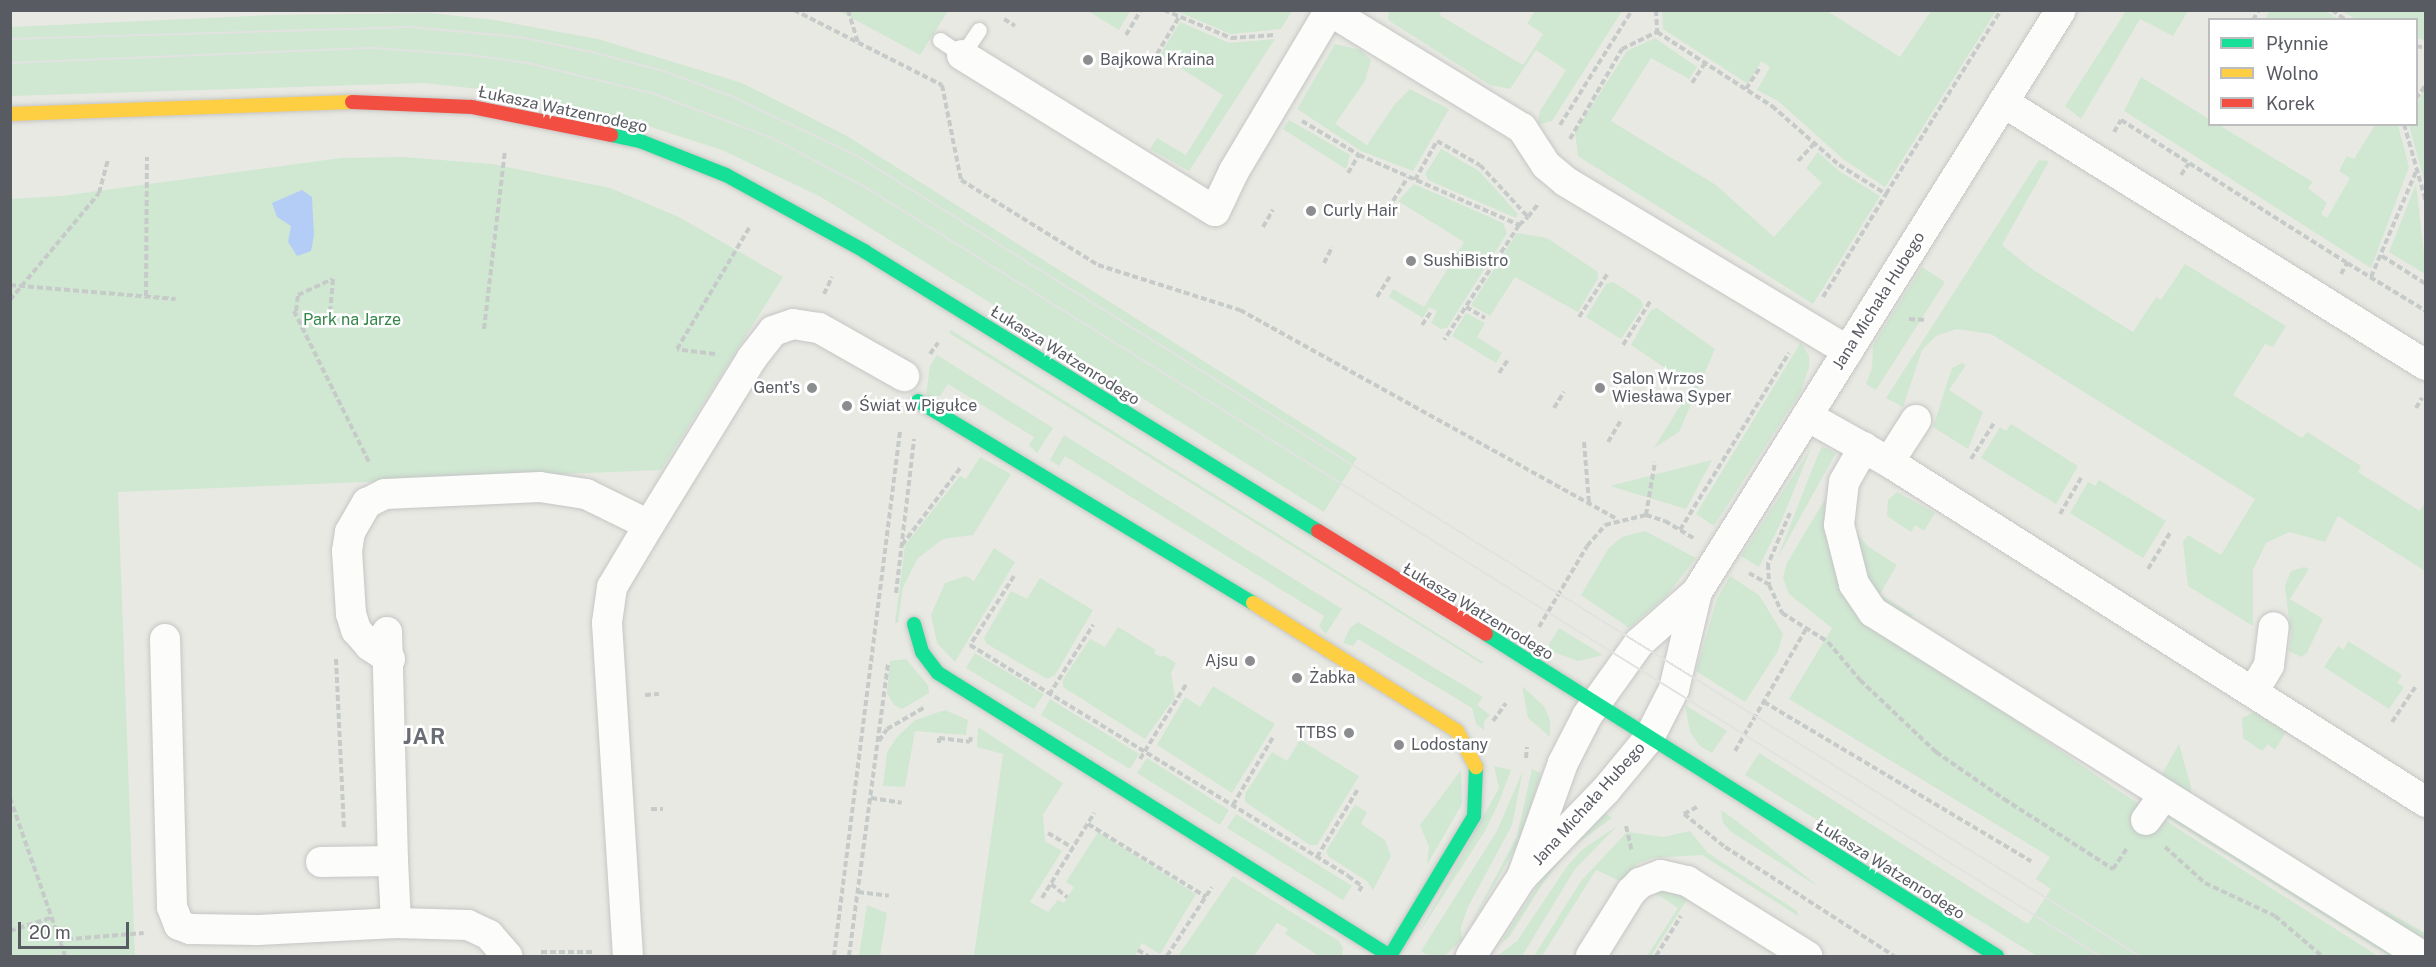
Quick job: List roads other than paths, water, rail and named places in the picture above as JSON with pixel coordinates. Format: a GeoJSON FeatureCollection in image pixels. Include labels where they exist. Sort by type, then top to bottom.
{"type":"FeatureCollection","features":[{"type":"Feature","properties":{"kind":"street","name":"Jana Michała Hubego"},"geometry":{"type":"LineString","coordinates":[[1522,877],[1563,763],[1597,704],[1639,643],[1697,592],[2061,10]]}},
{"type":"Feature","properties":{"kind":"street"},"geometry":{"type":"LineString","coordinates":[[951,47],[1215,211],[1234,171],[1330,11],[1522,128],[1546,165],[1559,176],[1848,351]]}},
{"type":"Feature","properties":{"kind":"street","name":"Łukasza Watzenrodego"},"geometry":{"type":"LineString","coordinates":[[10,114],[353,102],[472,107],[640,141],[726,175],[792,207],[1597,704],[1997,957]]}},
{"type":"Feature","properties":{"kind":"street"},"geometry":{"type":"LineString","coordinates":[[2003,102],[2426,365]]}},
{"type":"Feature","properties":{"kind":"street"},"geometry":{"type":"LineString","coordinates":[[628,953],[607,623],[612,587],[752,358],[773,331],[793,324],[819,328],[982,438],[1457,731],[1471,751],[1478,779],[1474,816],[1390,957],[938,673],[922,652],[914,624]]}},
{"type":"Feature","properties":{"kind":"street"},"geometry":{"type":"LineString","coordinates":[[1807,416],[1877,455],[2426,802]]}},
{"type":"Feature","properties":{"kind":"street"},"geometry":{"type":"LineString","coordinates":[[1916,420],[1844,482],[1839,525],[1854,584],[1873,612],[2422,957]]}},
{"type":"Feature","properties":{"kind":"street"},"geometry":{"type":"LineString","coordinates":[[396,923],[389,646],[380,655],[356,630],[350,593],[350,532],[367,503],[385,494],[561,489],[614,504],[649,525]]}},
{"type":"Feature","properties":{"kind":"street","name":"Jana Michała Hubego"},"geometry":{"type":"LineString","coordinates":[[1471,957],[1522,877],[1612,784],[1649,738],[1674,689],[1697,592]]}},
{"type":"Feature","properties":{"kind":"street"},"geometry":{"type":"LineString","coordinates":[[2253,692],[2269,665],[2274,627]]}},
{"type":"Feature","properties":{"kind":"street"},"geometry":{"type":"LineString","coordinates":[[165,639],[172,907],[179,925],[190,929],[396,923],[468,925],[494,940],[507,957]]}},
{"type":"Feature","properties":{"kind":"street"},"geometry":{"type":"LineString","coordinates":[[2144,824],[2164,795]]}},
{"type":"Feature","properties":{"kind":"street"},"geometry":{"type":"LineString","coordinates":[[321,862],[393,861]]}},
{"type":"Feature","properties":{"kind":"street"},"geometry":{"type":"LineString","coordinates":[[1591,957],[1640,883],[1661,875],[1675,876],[1698,888],[1807,957]]}},
{"type":"Feature","properties":{"kind":"lane"},"geometry":{"type":"LineString","coordinates":[[951,47],[979,30]]}},
{"type":"Feature","properties":{"kind":"water"},"geometry":{"type":"Polygon","coordinates":[[[302,190],[312,197],[314,235],[311,251],[297,256],[288,242],[291,226],[277,217],[272,203],[302,190]]]}},
{"type":"Feature","properties":{"kind":"tram line"},"geometry":{"type":"LineString","coordinates":[[10,39],[410,27],[520,37],[592,52],[664,71],[731,96],[856,155],[2140,956]]}},
{"type":"Feature","properties":{"kind":"tram line"},"geometry":{"type":"LineString","coordinates":[[10,63],[374,48],[471,55],[528,63],[655,94],[772,138],[862,185],[2100,956]]}},
{"type":"Feature","properties":{"kind":"place","name":"Bajkowa Kraina"},"geometry":{"type":"Point","coordinates":[1088,60]}},
{"type":"Feature","properties":{"kind":"place","name":"Curly Hair"},"geometry":{"type":"Point","coordinates":[1311,211]}},
{"type":"Feature","properties":{"kind":"place","name":"SushiBistro"},"geometry":{"type":"Point","coordinates":[1411,261]}},
{"type":"Feature","properties":{"kind":"place","name":"Gent's"},"geometry":{"type":"Point","coordinates":[812,388]}},
{"type":"Feature","properties":{"kind":"place","name":"Salon Wrzos Wiesława Syper"},"geometry":{"type":"Point","coordinates":[1600,388]}},
{"type":"Feature","properties":{"kind":"place","name":"Świat w Pigułce"},"geometry":{"type":"Point","coordinates":[847,406]}},
{"type":"Feature","properties":{"kind":"place","name":"Ajsu"},"geometry":{"type":"Point","coordinates":[1250,661]}},
{"type":"Feature","properties":{"kind":"place","name":"Żabka"},"geometry":{"type":"Point","coordinates":[1297,678]}},
{"type":"Feature","properties":{"kind":"place","name":"TTBS"},"geometry":{"type":"Point","coordinates":[1349,733]}},
{"type":"Feature","properties":{"kind":"place","name":"Lodostany"},"geometry":{"type":"Point","coordinates":[1399,745]}},
{"type":"Feature","properties":{"kind":"district","name":"JAR"},"geometry":{"type":"Point","coordinates":[425,737]}},
{"type":"Feature","properties":{"kind":"park label","name":"Park na Jarze"},"geometry":{"type":"Point","coordinates":[352,320]}}]}
